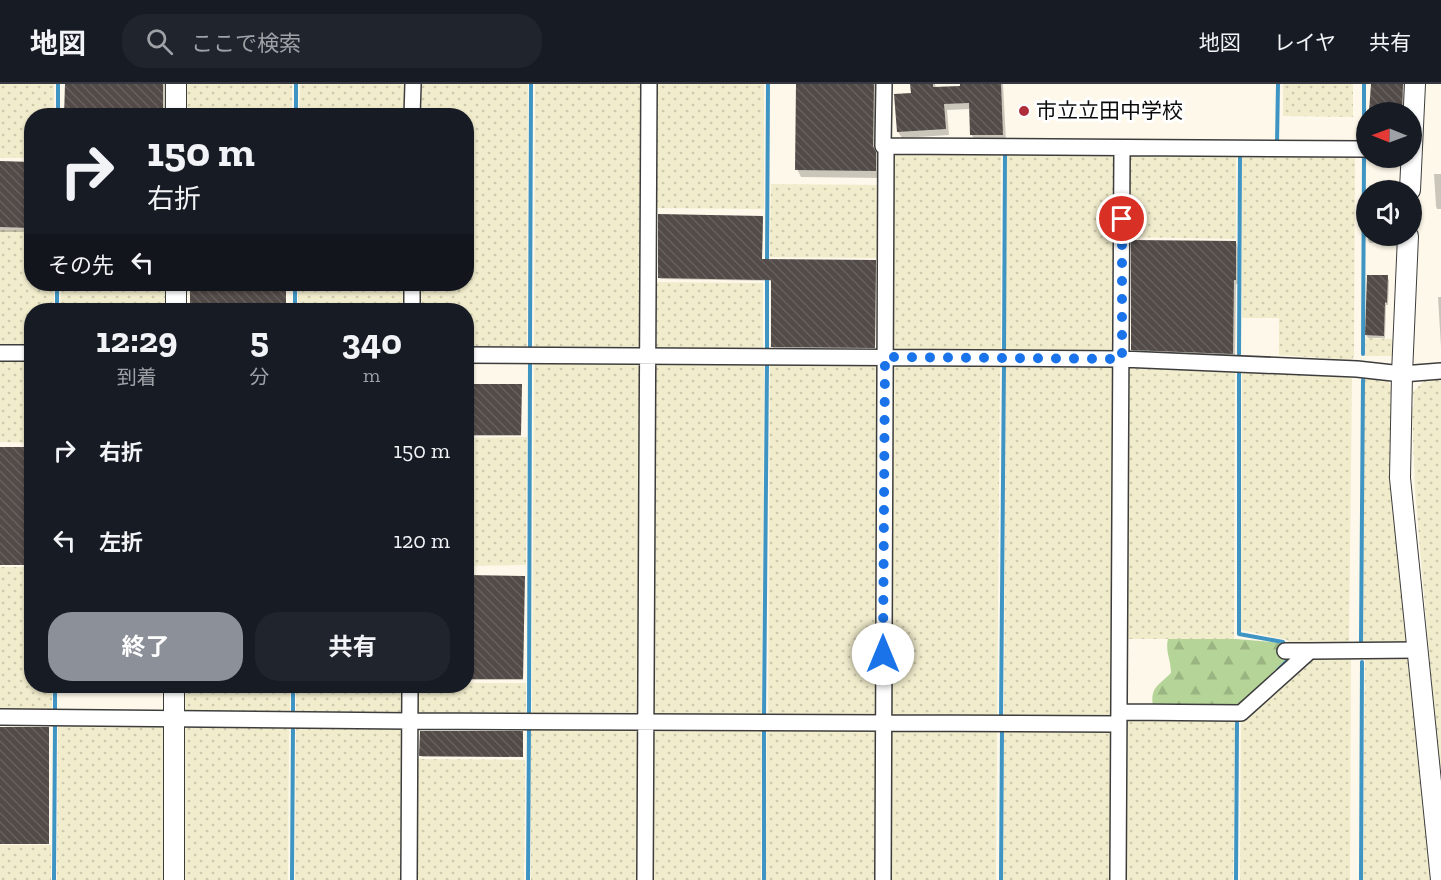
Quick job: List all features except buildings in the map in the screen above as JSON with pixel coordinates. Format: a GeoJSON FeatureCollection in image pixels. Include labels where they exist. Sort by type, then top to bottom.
{"type":"FeatureCollection","features":[{"type":"Feature","properties":{"kind":"street"},"geometry":{"type":"LineString","coordinates":[[176,84],[176,108]]}},
{"type":"Feature","properties":{"kind":"street"},"geometry":{"type":"LineString","coordinates":[[412,84],[412,108]]}},
{"type":"Feature","properties":{"kind":"street"},"geometry":{"type":"LineString","coordinates":[[645,880],[649,84]]}},
{"type":"Feature","properties":{"kind":"street"},"geometry":{"type":"LineString","coordinates":[[884,84],[883,146],[1356,149]]}},
{"type":"Feature","properties":{"kind":"street"},"geometry":{"type":"LineString","coordinates":[[1415,102],[1416,84]]}},
{"type":"Feature","properties":{"kind":"street"},"geometry":{"type":"LineString","coordinates":[[883,880],[886,146]]}},
{"type":"Feature","properties":{"kind":"street"},"geometry":{"type":"LineString","coordinates":[[1118,880],[1122,149]]}},
{"type":"Feature","properties":{"kind":"street"},"geometry":{"type":"LineString","coordinates":[[1408,246],[1400,477],[1417,650],[1435,774],[1441,880]]}},
{"type":"Feature","properties":{"kind":"street"},"geometry":{"type":"LineString","coordinates":[[0,353],[24,353]]}},
{"type":"Feature","properties":{"kind":"street"},"geometry":{"type":"LineString","coordinates":[[474,355],[1122,359],[1357,369],[1402,374],[1441,371]]}},
{"type":"Feature","properties":{"kind":"street"},"geometry":{"type":"LineString","coordinates":[[1285,651],[1417,650]]}},
{"type":"Feature","properties":{"kind":"street"},"geometry":{"type":"LineString","coordinates":[[0,717],[883,723],[1241,713],[1310,651]]}},
{"type":"Feature","properties":{"kind":"street"},"geometry":{"type":"LineString","coordinates":[[174,693],[174,880]]}},
{"type":"Feature","properties":{"kind":"street"},"geometry":{"type":"LineString","coordinates":[[409,880],[410,693]]}},
{"type":"Feature","properties":{"kind":"shaded area"},"geometry":{"type":"Polygon","coordinates":[[[0,84],[54,84],[54,108],[24,108],[24,158],[0,158],[0,84]]]}},
{"type":"Feature","properties":{"kind":"shaded area"},"geometry":{"type":"Polygon","coordinates":[[[187,84],[292,84],[292,108],[187,108],[187,84]]]}},
{"type":"Feature","properties":{"kind":"shaded area"},"geometry":{"type":"Polygon","coordinates":[[[300,84],[410,84],[410,108],[299,108],[300,84]]]}},
{"type":"Feature","properties":{"kind":"shaded area"},"geometry":{"type":"Polygon","coordinates":[[[418,84],[528,84],[527,352],[474,352],[474,303],[416,303],[416,291],[474,291],[474,108],[417,108],[418,84]]]}},
{"type":"Feature","properties":{"kind":"shaded area"},"geometry":{"type":"Polygon","coordinates":[[[535,84],[644,84],[642,353],[534,351],[535,84]]]}},
{"type":"Feature","properties":{"kind":"shaded area"},"geometry":{"type":"Polygon","coordinates":[[[654,84],[764,84],[764,209],[653,208],[654,84]]]}},
{"type":"Feature","properties":{"kind":"shaded area"},"geometry":{"type":"Polygon","coordinates":[[[1283,84],[1353,84],[1353,117],[1283,116],[1283,84]]]}},
{"type":"Feature","properties":{"kind":"shaded area"},"geometry":{"type":"Polygon","coordinates":[[[895,151],[1001,152],[1001,355],[892,354],[891,154],[895,151]]]}},
{"type":"Feature","properties":{"kind":"shaded area"},"geometry":{"type":"Polygon","coordinates":[[[1007,151],[1118,152],[1118,352],[1005,355],[1007,151]]]}},
{"type":"Feature","properties":{"kind":"shaded area"},"geometry":{"type":"Polygon","coordinates":[[[1236,153],[1236,239],[1125,237],[1126,154],[1236,153]]]}},
{"type":"Feature","properties":{"kind":"shaded area"},"geometry":{"type":"Polygon","coordinates":[[[1242,153],[1355,156],[1354,355],[1352,360],[1279,355],[1279,318],[1242,318],[1242,153]]]}},
{"type":"Feature","properties":{"kind":"shaded area"},"geometry":{"type":"Polygon","coordinates":[[[771,184],[883,185],[883,258],[770,257],[771,184]]]}},
{"type":"Feature","properties":{"kind":"shaded area"},"geometry":{"type":"Polygon","coordinates":[[[0,230],[24,230],[24,291],[54,291],[54,303],[24,303],[24,350],[0,350],[0,230]]]}},
{"type":"Feature","properties":{"kind":"shaded area"},"geometry":{"type":"Polygon","coordinates":[[[652,282],[763,283],[763,354],[655,353],[652,282]]]}},
{"type":"Feature","properties":{"kind":"shaded area"},"geometry":{"type":"Polygon","coordinates":[[[61,291],[166,291],[166,303],[60,303],[61,291]]]}},
{"type":"Feature","properties":{"kind":"shaded area"},"geometry":{"type":"Polygon","coordinates":[[[298,291],[409,291],[409,303],[298,303],[298,291]]]}},
{"type":"Feature","properties":{"kind":"shaded area"},"geometry":{"type":"Polygon","coordinates":[[[1366,338],[1395,339],[1395,356],[1365,356],[1366,338]]]}},
{"type":"Feature","properties":{"kind":"shaded area"},"geometry":{"type":"Polygon","coordinates":[[[0,357],[24,357],[24,443],[0,442],[0,357]]]}},
{"type":"Feature","properties":{"kind":"shaded area"},"geometry":{"type":"Polygon","coordinates":[[[534,360],[641,361],[642,717],[532,717],[534,360]]]}},
{"type":"Feature","properties":{"kind":"shaded area"},"geometry":{"type":"Polygon","coordinates":[[[764,360],[762,719],[650,715],[651,362],[764,360]]]}},
{"type":"Feature","properties":{"kind":"shaded area"},"geometry":{"type":"Polygon","coordinates":[[[770,361],[880,362],[880,717],[768,719],[770,361]]]}},
{"type":"Feature","properties":{"kind":"shaded area"},"geometry":{"type":"Polygon","coordinates":[[[1000,362],[997,721],[890,720],[890,363],[1000,362]]]}},
{"type":"Feature","properties":{"kind":"shaded area"},"geometry":{"type":"Polygon","coordinates":[[[1006,362],[1115,363],[1114,720],[1004,721],[1006,362]]]}},
{"type":"Feature","properties":{"kind":"shaded area"},"geometry":{"type":"Polygon","coordinates":[[[1124,365],[1235,370],[1234,639],[1123,639],[1124,365]]]}},
{"type":"Feature","properties":{"kind":"shaded area"},"geometry":{"type":"Polygon","coordinates":[[[1242,370],[1350,377],[1352,379],[1349,646],[1289,644],[1288,640],[1241,630],[1242,370]]]}},
{"type":"Feature","properties":{"kind":"shaded area"},"geometry":{"type":"Polygon","coordinates":[[[1364,378],[1386,379],[1392,387],[1409,639],[1407,644],[1363,645],[1364,378]]]}},
{"type":"Feature","properties":{"kind":"shaded area"},"geometry":{"type":"Polygon","coordinates":[[[1441,379],[1441,769],[1439,768],[1415,490],[1412,407],[1414,406],[1413,392],[1424,381],[1441,379]]]}},
{"type":"Feature","properties":{"kind":"shaded area"},"geometry":{"type":"Polygon","coordinates":[[[527,437],[526,565],[474,566],[474,438],[527,437]]]}},
{"type":"Feature","properties":{"kind":"shaded area"},"geometry":{"type":"Polygon","coordinates":[[[0,567],[24,567],[24,693],[52,693],[52,716],[0,716],[0,567]]]}},
{"type":"Feature","properties":{"kind":"shaded area"},"geometry":{"type":"Polygon","coordinates":[[[1365,655],[1404,655],[1410,658],[1430,880],[1363,880],[1365,655]]]}},
{"type":"Feature","properties":{"kind":"shaded area"},"geometry":{"type":"Polygon","coordinates":[[[1311,656],[1351,658],[1350,880],[1240,880],[1241,719],[1311,656]]]}},
{"type":"Feature","properties":{"kind":"shaded area"},"geometry":{"type":"Polygon","coordinates":[[[474,683],[526,683],[526,718],[417,717],[415,693],[474,693],[474,683]]]}},
{"type":"Feature","properties":{"kind":"shaded area"},"geometry":{"type":"Polygon","coordinates":[[[184,693],[290,693],[290,717],[184,713],[184,693]]]}},
{"type":"Feature","properties":{"kind":"shaded area"},"geometry":{"type":"Polygon","coordinates":[[[296,693],[406,693],[406,712],[401,718],[296,717],[296,693]]]}},
{"type":"Feature","properties":{"kind":"shaded area"},"geometry":{"type":"Polygon","coordinates":[[[1133,718],[1235,719],[1233,880],[1123,880],[1125,723],[1133,718]]]}},
{"type":"Feature","properties":{"kind":"shaded area"},"geometry":{"type":"Polygon","coordinates":[[[58,723],[164,725],[164,880],[57,880],[58,723]]]}},
{"type":"Feature","properties":{"kind":"shaded area"},"geometry":{"type":"Polygon","coordinates":[[[289,724],[288,880],[184,880],[185,725],[289,724]]]}},
{"type":"Feature","properties":{"kind":"shaded area"},"geometry":{"type":"Polygon","coordinates":[[[296,724],[405,725],[404,880],[295,880],[296,724]]]}},
{"type":"Feature","properties":{"kind":"shaded area"},"geometry":{"type":"Polygon","coordinates":[[[531,725],[641,726],[642,880],[531,880],[531,725]]]}},
{"type":"Feature","properties":{"kind":"shaded area"},"geometry":{"type":"Polygon","coordinates":[[[762,726],[761,880],[650,880],[651,728],[762,726]]]}},
{"type":"Feature","properties":{"kind":"shaded area"},"geometry":{"type":"Polygon","coordinates":[[[767,726],[880,729],[879,880],[766,880],[767,726]]]}},
{"type":"Feature","properties":{"kind":"shaded area"},"geometry":{"type":"Polygon","coordinates":[[[891,726],[997,728],[996,880],[886,880],[891,726]]]}},
{"type":"Feature","properties":{"kind":"shaded area"},"geometry":{"type":"Polygon","coordinates":[[[1004,727],[1115,730],[1113,880],[1003,880],[1004,727]]]}},
{"type":"Feature","properties":{"kind":"shaded area"},"geometry":{"type":"Polygon","coordinates":[[[415,759],[525,760],[524,880],[414,880],[415,759]]]}},
{"type":"Feature","properties":{"kind":"shaded area"},"geometry":{"type":"Polygon","coordinates":[[[0,845],[51,845],[51,880],[0,880],[0,845]]]}},
{"type":"Feature","properties":{"kind":"green space"},"geometry":{"type":"Polygon","coordinates":[[[1168,639],[1236,639],[1283,643],[1280,656],[1286,659],[1237,709],[1153,708],[1154,691],[1171,673],[1168,639]]]}},
{"type":"Feature","properties":{"kind":"waterway"},"geometry":{"type":"LineString","coordinates":[[58,84],[58,108]]}},
{"type":"Feature","properties":{"kind":"waterway"},"geometry":{"type":"LineString","coordinates":[[296,84],[296,108]]}},
{"type":"Feature","properties":{"kind":"waterway"},"geometry":{"type":"LineString","coordinates":[[530,350],[531,84]]}},
{"type":"Feature","properties":{"kind":"waterway"},"geometry":{"type":"LineString","coordinates":[[767,264],[768,84]]}},
{"type":"Feature","properties":{"kind":"waterway"},"geometry":{"type":"LineString","coordinates":[[1275,143],[1277,143],[1278,84]]}},
{"type":"Feature","properties":{"kind":"waterway"},"geometry":{"type":"LineString","coordinates":[[1364,84],[1364,102]]}},
{"type":"Feature","properties":{"kind":"waterway"},"geometry":{"type":"LineString","coordinates":[[1004,353],[1005,152]]}},
{"type":"Feature","properties":{"kind":"waterway"},"geometry":{"type":"LineString","coordinates":[[1239,354],[1240,154]]}},
{"type":"Feature","properties":{"kind":"waterway"},"geometry":{"type":"LineString","coordinates":[[1363,354],[1364,168]]}},
{"type":"Feature","properties":{"kind":"waterway"},"geometry":{"type":"LineString","coordinates":[[767,278],[767,352]]}},
{"type":"Feature","properties":{"kind":"waterway"},"geometry":{"type":"LineString","coordinates":[[57,291],[57,303]]}},
{"type":"Feature","properties":{"kind":"waterway"},"geometry":{"type":"LineString","coordinates":[[295,291],[295,303]]}},
{"type":"Feature","properties":{"kind":"waterway"},"geometry":{"type":"LineString","coordinates":[[529,716],[530,360]]}},
{"type":"Feature","properties":{"kind":"waterway"},"geometry":{"type":"LineString","coordinates":[[764,718],[767,363]]}},
{"type":"Feature","properties":{"kind":"waterway"},"geometry":{"type":"LineString","coordinates":[[1001,719],[1004,363]]}},
{"type":"Feature","properties":{"kind":"waterway"},"geometry":{"type":"LineString","coordinates":[[1239,371],[1239,634],[1283,642],[1284,645]]}},
{"type":"Feature","properties":{"kind":"waterway"},"geometry":{"type":"LineString","coordinates":[[1361,641],[1363,380]]}},
{"type":"Feature","properties":{"kind":"waterway"},"geometry":{"type":"LineString","coordinates":[[1278,670],[1289,659]]}},
{"type":"Feature","properties":{"kind":"waterway"},"geometry":{"type":"LineString","coordinates":[[1361,880],[1362,662]]}},
{"type":"Feature","properties":{"kind":"waterway"},"geometry":{"type":"LineString","coordinates":[[55,693],[55,712]]}},
{"type":"Feature","properties":{"kind":"waterway"},"geometry":{"type":"LineString","coordinates":[[293,693],[293,715]]}},
{"type":"Feature","properties":{"kind":"waterway"},"geometry":{"type":"LineString","coordinates":[[1236,880],[1237,721]]}},
{"type":"Feature","properties":{"kind":"waterway"},"geometry":{"type":"LineString","coordinates":[[54,880],[55,724]]}},
{"type":"Feature","properties":{"kind":"waterway"},"geometry":{"type":"LineString","coordinates":[[292,880],[293,726]]}},
{"type":"Feature","properties":{"kind":"waterway"},"geometry":{"type":"LineString","coordinates":[[528,880],[529,726]]}},
{"type":"Feature","properties":{"kind":"waterway"},"geometry":{"type":"LineString","coordinates":[[1001,880],[1002,729]]}},
{"type":"Feature","properties":{"kind":"waterway"},"geometry":{"type":"LineString","coordinates":[[764,730],[764,880]]}},
{"type":"Feature","properties":{"kind":"place","name":"市立立田中学校"},"geometry":{"type":"Point","coordinates":[1024,111]}},
{"type":"Feature","properties":{"kind":"route"},"geometry":{"type":"LineString","coordinates":[[883,654],[885,357],[1122,359],[1122,219]]}}]}
